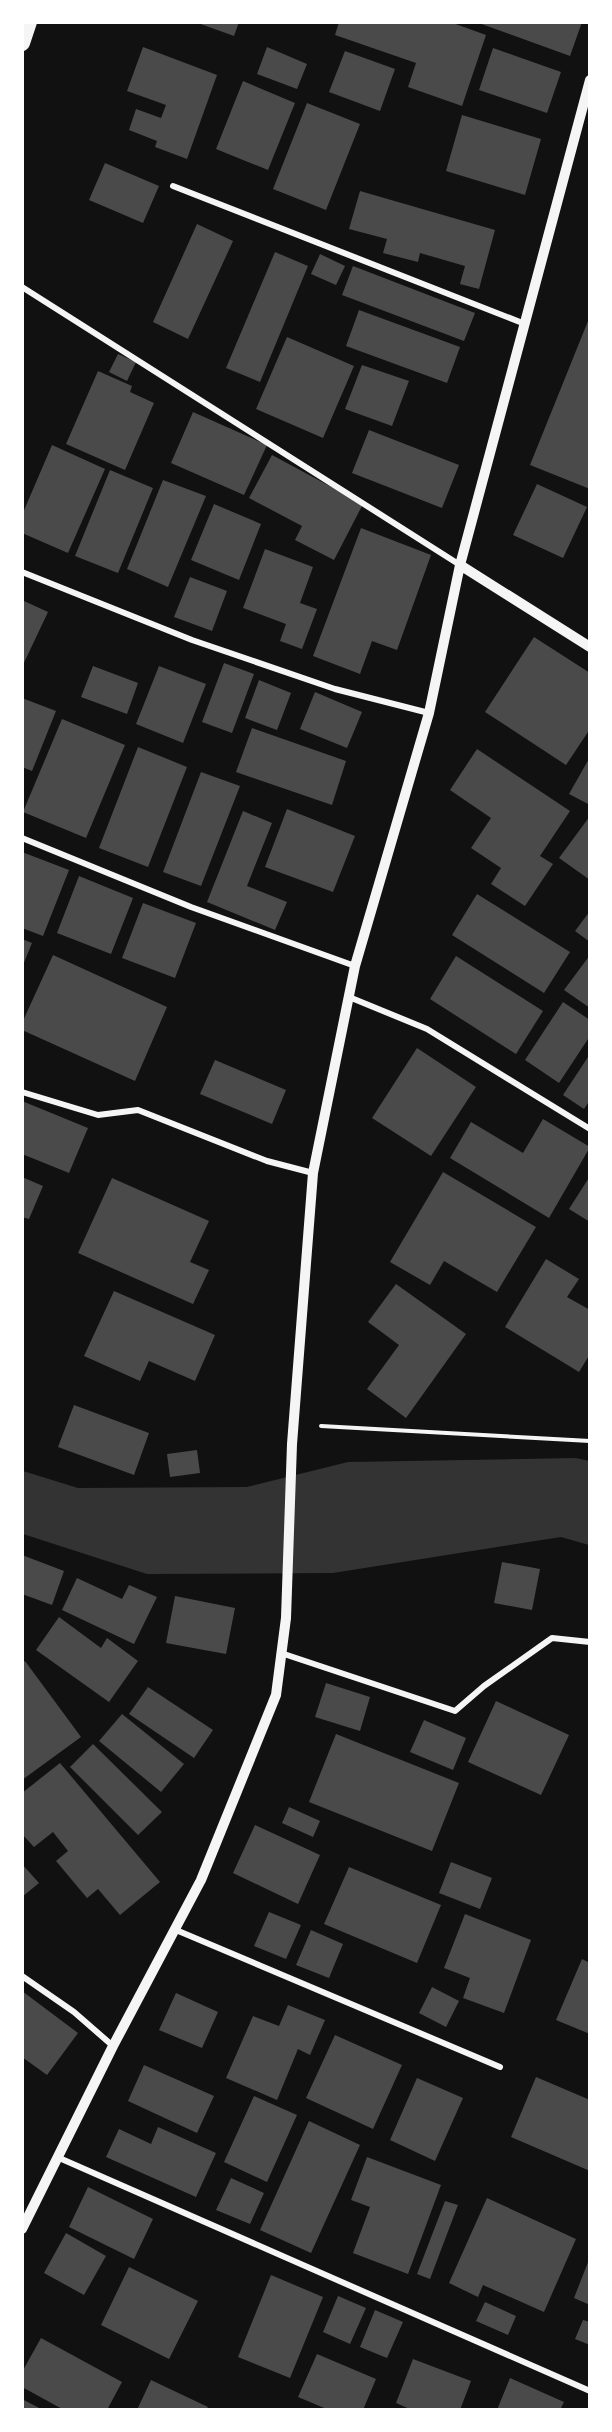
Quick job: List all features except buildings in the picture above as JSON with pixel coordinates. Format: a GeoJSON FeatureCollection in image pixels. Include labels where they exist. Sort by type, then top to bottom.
{"type":"FeatureCollection","features":[{"type":"Feature","properties":{"kind":"highway"},"geometry":{"type":"LineString","coordinates":[[22,43],[29,22]]}},
{"type":"Feature","properties":{"kind":"street"},"geometry":{"type":"LineString","coordinates":[[22,2229],[113,2046],[201,1880],[276,1695],[286,1618],[292,1444],[313,1173],[356,966],[429,713],[459,565],[526,324],[590,80]]}},
{"type":"Feature","properties":{"kind":"street"},"geometry":{"type":"LineString","coordinates":[[173,186],[526,324]]}},
{"type":"Feature","properties":{"kind":"street"},"geometry":{"type":"LineString","coordinates":[[22,287],[590,647]]}},
{"type":"Feature","properties":{"kind":"street"},"geometry":{"type":"LineString","coordinates":[[22,572],[192,640],[335,689],[429,713]]}},
{"type":"Feature","properties":{"kind":"street"},"geometry":{"type":"LineString","coordinates":[[22,838],[190,907],[356,966]]}},
{"type":"Feature","properties":{"kind":"street"},"geometry":{"type":"LineString","coordinates":[[349,997],[426,1029],[590,1129]]}},
{"type":"Feature","properties":{"kind":"street"},"geometry":{"type":"LineString","coordinates":[[22,1092],[98,1115],[138,1110],[267,1161],[313,1173]]}},
{"type":"Feature","properties":{"kind":"street"},"geometry":{"type":"LineString","coordinates":[[281,1653],[455,1711],[484,1686],[552,1638],[590,1642]]}},
{"type":"Feature","properties":{"kind":"street"},"geometry":{"type":"LineString","coordinates":[[176,1930],[501,2067]]}},
{"type":"Feature","properties":{"kind":"street"},"geometry":{"type":"LineString","coordinates":[[22,1976],[74,2012],[113,2046]]}},
{"type":"Feature","properties":{"kind":"street"},"geometry":{"type":"LineString","coordinates":[[57,2157],[590,2391]]}},
{"type":"Feature","properties":{"kind":"path"},"geometry":{"type":"LineString","coordinates":[[294,1425],[590,1441]]}},
{"type":"Feature","properties":{"kind":"shaded area"},"geometry":{"type":"Polygon","coordinates":[[[576,1458],[589,1461],[589,1545],[561,1537],[333,1573],[147,1574],[23,1534],[23,1471],[78,1488],[247,1487],[348,1462],[576,1458]]]}}]}
